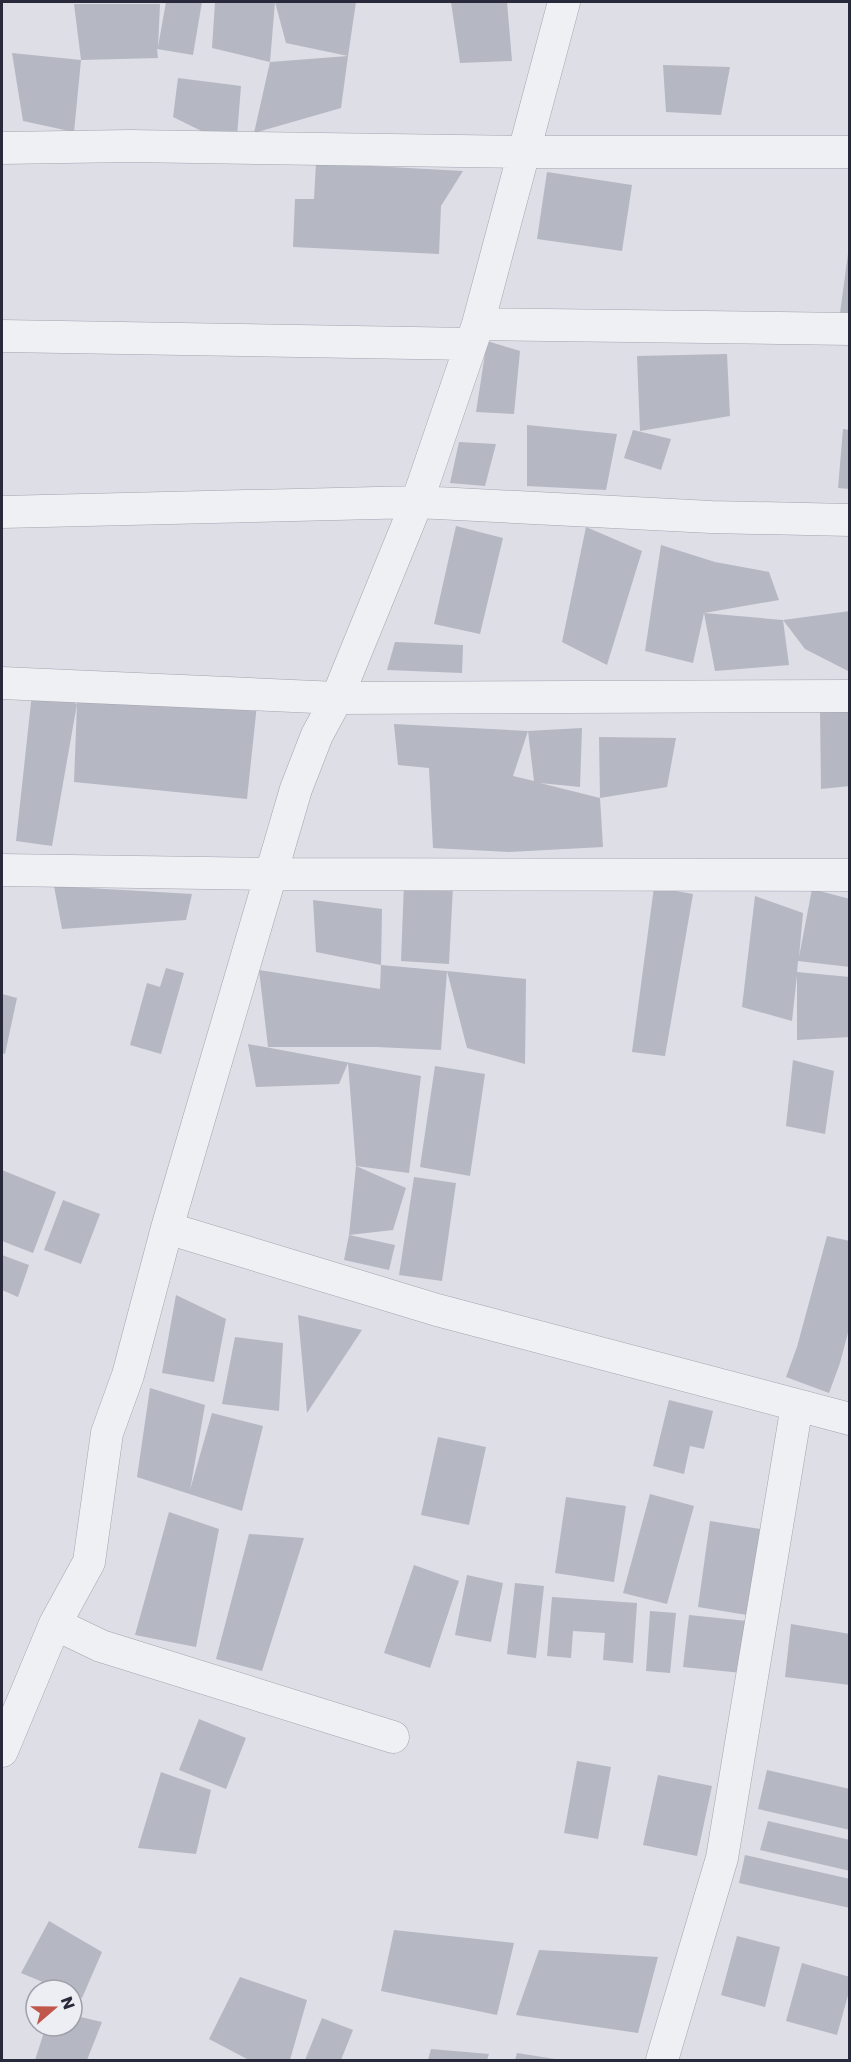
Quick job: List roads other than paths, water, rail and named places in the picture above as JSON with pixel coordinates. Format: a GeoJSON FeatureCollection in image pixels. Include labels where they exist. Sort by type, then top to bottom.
{"type":"FeatureCollection","features":[{"type":"Feature","properties":{"kind":"street"},"geometry":{"type":"LineString","coordinates":[[2,1751],[55,1624],[89,1562],[108,1433],[128,1375],[167,1228],[300,778],[317,735],[337,698],[417,502],[474,334],[564,2]]}},
{"type":"Feature","properties":{"kind":"street"},"geometry":{"type":"LineString","coordinates":[[2,147],[130,146],[524,152],[849,152]]}},
{"type":"Feature","properties":{"kind":"street"},"geometry":{"type":"LineString","coordinates":[[2,336],[474,334],[849,329]]}},
{"type":"Feature","properties":{"kind":"street"},"geometry":{"type":"LineString","coordinates":[[2,512],[417,502],[711,517],[849,520]]}},
{"type":"Feature","properties":{"kind":"street"},"geometry":{"type":"LineString","coordinates":[[2,683],[337,698],[849,696]]}},
{"type":"Feature","properties":{"kind":"street"},"geometry":{"type":"LineString","coordinates":[[2,870],[271,874],[849,875]]}},
{"type":"Feature","properties":{"kind":"street"},"geometry":{"type":"LineString","coordinates":[[167,1228],[437,1310],[849,1419]]}},
{"type":"Feature","properties":{"kind":"street"},"geometry":{"type":"LineString","coordinates":[[662,2061],[722,1858],[797,1405]]}},
{"type":"Feature","properties":{"kind":"street"},"geometry":{"type":"LineString","coordinates":[[55,1624],[101,1646],[393,1737]]}}]}
